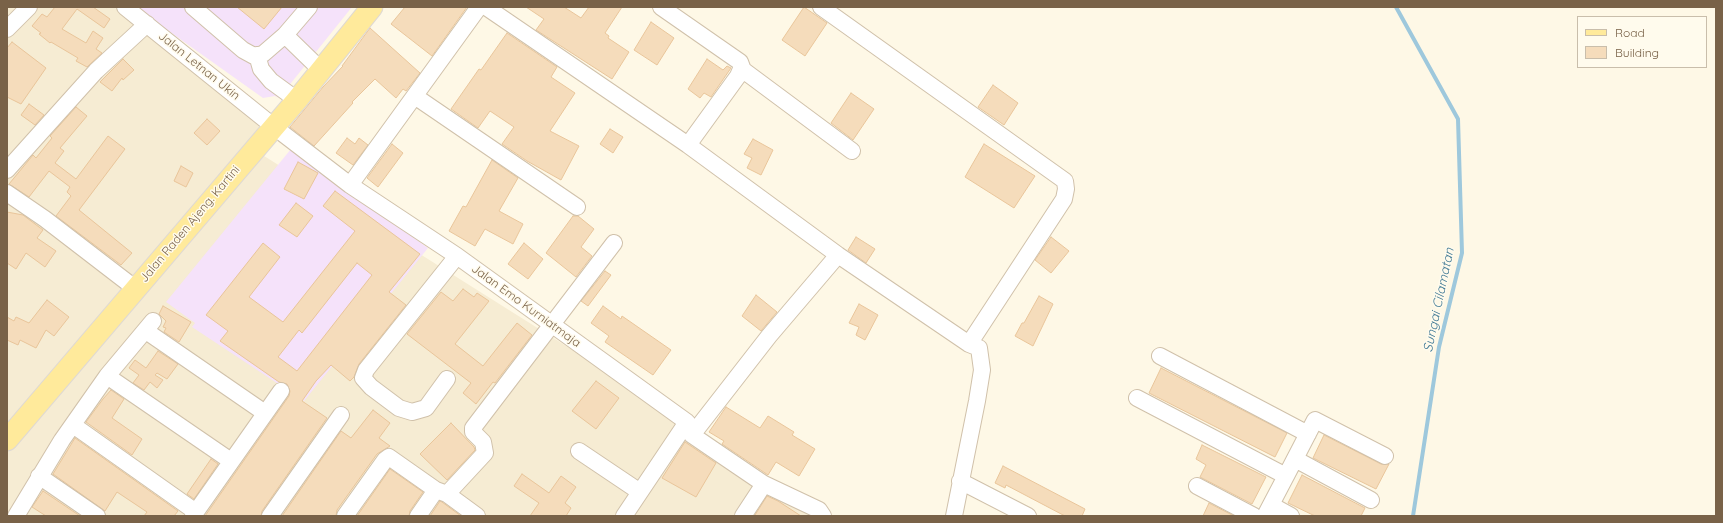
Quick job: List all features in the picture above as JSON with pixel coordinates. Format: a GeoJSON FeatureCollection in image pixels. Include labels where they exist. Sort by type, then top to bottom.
{"type":"FeatureCollection","features":[{"type":"Feature","properties":{"kind":"main road","name":"Jalan Raden Ajeng. Kartini"},"geometry":{"type":"LineString","coordinates":[[7,440],[273,126],[297,100],[372,7]]}},
{"type":"Feature","properties":{"kind":"street"},"geometry":{"type":"LineString","coordinates":[[7,29],[28,7]]}},
{"type":"Feature","properties":{"kind":"street","name":"Jalan Letnan Ukin"},"geometry":{"type":"LineString","coordinates":[[125,7],[273,126]]}},
{"type":"Feature","properties":{"kind":"street"},"geometry":{"type":"LineString","coordinates":[[193,7],[243,50],[254,56],[263,54],[285,35],[309,7]]}},
{"type":"Feature","properties":{"kind":"street"},"geometry":{"type":"LineString","coordinates":[[350,185],[416,97],[479,7]]}},
{"type":"Feature","properties":{"kind":"street"},"geometry":{"type":"LineString","coordinates":[[486,7],[688,145],[838,255],[969,344],[979,348],[982,370],[954,516]]}},
{"type":"Feature","properties":{"kind":"street"},"geometry":{"type":"LineString","coordinates":[[661,7],[740,62],[743,70],[852,151]]}},
{"type":"Feature","properties":{"kind":"street"},"geometry":{"type":"LineString","coordinates":[[822,7],[1065,181],[1066,189],[1064,199],[969,344]]}},
{"type":"Feature","properties":{"kind":"street"},"geometry":{"type":"LineString","coordinates":[[7,170],[96,71],[147,24]]}},
{"type":"Feature","properties":{"kind":"street"},"geometry":{"type":"LineString","coordinates":[[285,35],[321,70]]}},
{"type":"Feature","properties":{"kind":"street"},"geometry":{"type":"LineString","coordinates":[[256,55],[261,69],[271,81],[297,100]]}},
{"type":"Feature","properties":{"kind":"street"},"geometry":{"type":"LineString","coordinates":[[688,145],[741,69],[743,70]]}},
{"type":"Feature","properties":{"kind":"street"},"geometry":{"type":"LineString","coordinates":[[416,97],[577,207]]}},
{"type":"Feature","properties":{"kind":"street","name":"Jalan Emo Kurniatmaja"},"geometry":{"type":"LineString","coordinates":[[273,126],[350,185],[457,256],[552,325],[764,484],[818,510],[823,516]]}},
{"type":"Feature","properties":{"kind":"street"},"geometry":{"type":"LineString","coordinates":[[7,193],[44,218],[136,289]]}},
{"type":"Feature","properties":{"kind":"street"},"geometry":{"type":"LineString","coordinates":[[418,516],[441,492],[485,452],[483,442],[472,432],[473,428],[614,242]]}},
{"type":"Feature","properties":{"kind":"street"},"geometry":{"type":"LineString","coordinates":[[624,516],[640,492],[689,428],[838,255]]}},
{"type":"Feature","properties":{"kind":"street"},"geometry":{"type":"LineString","coordinates":[[447,380],[426,408],[412,412],[398,408],[371,387],[363,378],[366,370],[457,256]]}},
{"type":"Feature","properties":{"kind":"street"},"geometry":{"type":"LineString","coordinates":[[16,516],[39,476],[107,376],[150,326],[265,413]]}},
{"type":"Feature","properties":{"kind":"street"},"geometry":{"type":"LineString","coordinates":[[1160,356],[1308,434]]}},
{"type":"Feature","properties":{"kind":"street"},"geometry":{"type":"LineString","coordinates":[[107,376],[231,461]]}},
{"type":"Feature","properties":{"kind":"street"},"geometry":{"type":"LineString","coordinates":[[73,425],[195,514],[281,391]]}},
{"type":"Feature","properties":{"kind":"street"},"geometry":{"type":"LineString","coordinates":[[1137,398],[1286,476]]}},
{"type":"Feature","properties":{"kind":"street"},"geometry":{"type":"LineString","coordinates":[[270,516],[341,415]]}},
{"type":"Feature","properties":{"kind":"street"},"geometry":{"type":"LineString","coordinates":[[1291,516],[1268,511],[1315,420],[1385,456]]}},
{"type":"Feature","properties":{"kind":"street"},"geometry":{"type":"LineString","coordinates":[[579,451],[640,492]]}},
{"type":"Feature","properties":{"kind":"street"},"geometry":{"type":"LineString","coordinates":[[345,516],[385,460],[390,457],[477,516]]}},
{"type":"Feature","properties":{"kind":"street"},"geometry":{"type":"LineString","coordinates":[[1295,460],[1372,500]]}},
{"type":"Feature","properties":{"kind":"street"},"geometry":{"type":"LineString","coordinates":[[39,476],[97,516]]}},
{"type":"Feature","properties":{"kind":"street"},"geometry":{"type":"LineString","coordinates":[[960,481],[1028,516]]}},
{"type":"Feature","properties":{"kind":"street"},"geometry":{"type":"LineString","coordinates":[[743,516],[764,484]]}},
{"type":"Feature","properties":{"kind":"street"},"geometry":{"type":"LineString","coordinates":[[1197,486],[1254,516]]}},
{"type":"Feature","properties":{"kind":"shaded area"},"geometry":{"type":"Polygon","coordinates":[[[7,7],[114,7],[273,126],[253,149],[687,422],[817,516],[7,516],[7,7]]]}},
{"type":"Feature","properties":{"kind":"shaded area"},"geometry":{"type":"Polygon","coordinates":[[[135,7],[352,7],[279,98],[275,96],[263,98],[135,7]]]}},
{"type":"Feature","properties":{"kind":"shaded area"},"geometry":{"type":"Polygon","coordinates":[[[291,149],[428,248],[304,401],[192,327],[195,323],[166,302],[291,149]]]}},
{"type":"Feature","properties":{"kind":"building"},"geometry":{"type":"Polygon","coordinates":[[[55,7],[93,7],[110,19],[104,28],[77,9],[62,29],[86,43],[93,31],[103,38],[96,49],[102,53],[87,67],[76,61],[78,58],[51,42],[50,43],[32,26],[42,14],[47,17],[55,7]]]}},
{"type":"Feature","properties":{"kind":"building"},"geometry":{"type":"Polygon","coordinates":[[[237,7],[282,7],[264,29],[237,7]]]}},
{"type":"Feature","properties":{"kind":"building"},"geometry":{"type":"Polygon","coordinates":[[[405,7],[467,7],[432,56],[391,24],[405,7]]]}},
{"type":"Feature","properties":{"kind":"building"},"geometry":{"type":"Polygon","coordinates":[[[526,7],[564,7],[581,18],[589,7],[622,7],[605,33],[609,36],[608,38],[629,52],[612,79],[536,30],[544,19],[526,7]]]}},
{"type":"Feature","properties":{"kind":"building"},"geometry":{"type":"Polygon","coordinates":[[[804,7],[827,23],[805,56],[782,40],[804,7]]]}},
{"type":"Feature","properties":{"kind":"building"},"geometry":{"type":"Polygon","coordinates":[[[651,22],[674,38],[657,65],[634,50],[651,22]]]}},
{"type":"Feature","properties":{"kind":"building"},"geometry":{"type":"Polygon","coordinates":[[[370,28],[420,73],[406,91],[403,89],[396,98],[375,79],[352,102],[353,103],[314,146],[290,127],[323,87],[343,66],[370,28]]]}},
{"type":"Feature","properties":{"kind":"building"},"geometry":{"type":"Polygon","coordinates":[[[507,33],[557,67],[551,77],[575,93],[550,131],[579,146],[561,180],[527,161],[502,144],[514,127],[490,111],[478,128],[451,109],[507,33]]]}},
{"type":"Feature","properties":{"kind":"building"},"geometry":{"type":"Polygon","coordinates":[[[12,42],[46,68],[21,104],[7,97],[7,48],[12,42]]]}},
{"type":"Feature","properties":{"kind":"building"},"geometry":{"type":"Polygon","coordinates":[[[123,59],[134,70],[123,80],[122,78],[112,91],[100,82],[123,59]]]}},
{"type":"Feature","properties":{"kind":"building"},"geometry":{"type":"Polygon","coordinates":[[[707,59],[723,70],[727,66],[731,68],[711,97],[704,93],[700,98],[688,89],[707,59]]]}},
{"type":"Feature","properties":{"kind":"building"},"geometry":{"type":"Polygon","coordinates":[[[993,85],[1018,103],[1004,125],[978,107],[993,85]]]}},
{"type":"Feature","properties":{"kind":"building"},"geometry":{"type":"Polygon","coordinates":[[[851,93],[874,109],[853,140],[831,123],[851,93]]]}},
{"type":"Feature","properties":{"kind":"building"},"geometry":{"type":"Polygon","coordinates":[[[29,104],[44,115],[35,125],[21,115],[29,104]]]}},
{"type":"Feature","properties":{"kind":"building"},"geometry":{"type":"Polygon","coordinates":[[[76,107],[87,116],[60,148],[64,151],[55,163],[76,179],[108,136],[125,149],[79,210],[132,253],[121,265],[56,216],[71,196],[67,192],[70,187],[49,171],[29,197],[9,184],[33,155],[36,158],[52,138],[50,136],[76,107]]]}},
{"type":"Feature","properties":{"kind":"building"},"geometry":{"type":"Polygon","coordinates":[[[207,119],[220,131],[207,145],[194,133],[207,119]]]}},
{"type":"Feature","properties":{"kind":"building"},"geometry":{"type":"Polygon","coordinates":[[[610,129],[623,137],[613,153],[600,144],[610,129]]]}},
{"type":"Feature","properties":{"kind":"building"},"geometry":{"type":"Polygon","coordinates":[[[347,138],[355,144],[359,138],[368,145],[353,165],[336,153],[347,138]]]}},
{"type":"Feature","properties":{"kind":"building"},"geometry":{"type":"Polygon","coordinates":[[[753,139],[773,150],[761,175],[747,168],[752,158],[744,154],[753,139]]]}},
{"type":"Feature","properties":{"kind":"building"},"geometry":{"type":"Polygon","coordinates":[[[392,144],[403,153],[378,187],[367,178],[392,144]]]}},
{"type":"Feature","properties":{"kind":"building"},"geometry":{"type":"Polygon","coordinates":[[[984,144],[1035,176],[1014,208],[965,177],[984,144]]]}},
{"type":"Feature","properties":{"kind":"building"},"geometry":{"type":"Polygon","coordinates":[[[492,160],[518,178],[499,211],[523,224],[513,244],[485,229],[475,246],[449,231],[463,206],[466,207],[492,160]]]}},
{"type":"Feature","properties":{"kind":"building"},"geometry":{"type":"Polygon","coordinates":[[[298,162],[318,173],[304,199],[284,189],[298,162]]]}},
{"type":"Feature","properties":{"kind":"building"},"geometry":{"type":"Polygon","coordinates":[[[181,166],[193,173],[186,187],[174,181],[181,166]]]}},
{"type":"Feature","properties":{"kind":"building"},"geometry":{"type":"Polygon","coordinates":[[[335,191],[420,254],[389,292],[406,305],[359,364],[354,377],[350,381],[331,365],[316,381],[302,401],[327,418],[262,511],[261,516],[205,516],[289,396],[290,391],[287,384],[279,382],[220,341],[228,331],[206,315],[263,243],[280,257],[249,297],[283,322],[355,231],[323,206],[335,191]],[[357,263],[302,333],[299,330],[278,357],[297,371],[372,275],[357,263]]]}},
{"type":"Feature","properties":{"kind":"building"},"geometry":{"type":"Polygon","coordinates":[[[296,203],[313,216],[297,237],[279,225],[296,203]]]}},
{"type":"Feature","properties":{"kind":"building"},"geometry":{"type":"Polygon","coordinates":[[[7,212],[23,215],[43,230],[37,238],[56,251],[45,267],[26,253],[16,269],[7,263],[7,212]]]}},
{"type":"Feature","properties":{"kind":"building"},"geometry":{"type":"Polygon","coordinates":[[[573,216],[578,216],[594,229],[581,247],[592,256],[576,277],[546,253],[573,216]]]}},
{"type":"Feature","properties":{"kind":"building"},"geometry":{"type":"Polygon","coordinates":[[[856,237],[875,249],[866,263],[848,250],[856,237]]]}},
{"type":"Feature","properties":{"kind":"building"},"geometry":{"type":"Polygon","coordinates":[[[1051,237],[1069,251],[1051,273],[1035,260],[1051,237]]]}},
{"type":"Feature","properties":{"kind":"building"},"geometry":{"type":"Polygon","coordinates":[[[524,243],[543,259],[528,279],[508,264],[524,243]]]}},
{"type":"Feature","properties":{"kind":"building"},"geometry":{"type":"Polygon","coordinates":[[[605,271],[611,275],[588,306],[581,301],[605,271]]]}},
{"type":"Feature","properties":{"kind":"building"},"geometry":{"type":"Polygon","coordinates":[[[463,289],[474,297],[477,293],[489,301],[455,344],[483,366],[517,323],[532,335],[495,383],[493,382],[476,404],[463,393],[471,383],[407,334],[441,292],[453,301],[463,289]]]}},
{"type":"Feature","properties":{"kind":"building"},"geometry":{"type":"Polygon","coordinates":[[[756,295],[777,312],[761,331],[742,316],[756,295]]]}},
{"type":"Feature","properties":{"kind":"building"},"geometry":{"type":"Polygon","coordinates":[[[1039,296],[1053,304],[1033,346],[1015,336],[1039,296]]]}},
{"type":"Feature","properties":{"kind":"building"},"geometry":{"type":"Polygon","coordinates":[[[47,300],[69,317],[54,336],[46,330],[36,348],[20,340],[18,345],[7,340],[7,317],[14,321],[16,317],[29,323],[47,300]]]}},
{"type":"Feature","properties":{"kind":"building"},"geometry":{"type":"Polygon","coordinates":[[[859,304],[878,315],[865,340],[856,335],[859,327],[849,323],[859,304]]]}},
{"type":"Feature","properties":{"kind":"building"},"geometry":{"type":"Polygon","coordinates":[[[163,306],[191,322],[179,342],[164,332],[166,328],[163,327],[166,321],[159,314],[163,306]]]}},
{"type":"Feature","properties":{"kind":"building"},"geometry":{"type":"Polygon","coordinates":[[[603,306],[621,319],[622,316],[671,350],[653,375],[605,342],[609,336],[591,323],[603,306]]]}},
{"type":"Feature","properties":{"kind":"building"},"geometry":{"type":"Polygon","coordinates":[[[158,351],[178,364],[167,379],[157,373],[155,375],[163,380],[157,388],[150,382],[144,390],[133,383],[139,375],[129,368],[135,360],[146,368],[158,351]]]}},
{"type":"Feature","properties":{"kind":"building"},"geometry":{"type":"Polygon","coordinates":[[[1161,368],[1287,433],[1275,457],[1149,393],[1161,368]]]}},
{"type":"Feature","properties":{"kind":"building"},"geometry":{"type":"Polygon","coordinates":[[[596,381],[619,398],[596,429],[572,411],[596,381]]]}},
{"type":"Feature","properties":{"kind":"building"},"geometry":{"type":"Polygon","coordinates":[[[111,390],[124,399],[112,418],[142,439],[132,455],[86,422],[111,390]]]}},
{"type":"Feature","properties":{"kind":"building"},"geometry":{"type":"Polygon","coordinates":[[[726,407],[760,428],[768,416],[794,432],[792,435],[815,449],[799,476],[776,462],[768,475],[722,444],[724,441],[709,432],[726,407]]]}},
{"type":"Feature","properties":{"kind":"building"},"geometry":{"type":"Polygon","coordinates":[[[373,410],[390,423],[379,438],[390,446],[377,454],[337,510],[336,516],[282,516],[341,431],[351,438],[373,410]]]}},
{"type":"Feature","properties":{"kind":"building"},"geometry":{"type":"Polygon","coordinates":[[[451,423],[474,447],[475,450],[447,480],[420,454],[451,423]]]}},
{"type":"Feature","properties":{"kind":"building"},"geometry":{"type":"Polygon","coordinates":[[[1324,435],[1381,464],[1389,464],[1376,489],[1313,458],[1324,435]]]}},
{"type":"Feature","properties":{"kind":"building"},"geometry":{"type":"Polygon","coordinates":[[[75,438],[178,511],[174,516],[144,516],[147,512],[117,492],[105,511],[53,474],[75,438]]]}},
{"type":"Feature","properties":{"kind":"building"},"geometry":{"type":"Polygon","coordinates":[[[685,442],[716,463],[696,497],[662,478],[685,442]]]}},
{"type":"Feature","properties":{"kind":"building"},"geometry":{"type":"Polygon","coordinates":[[[1202,445],[1266,477],[1252,504],[1200,477],[1206,465],[1196,459],[1202,445]]]}},
{"type":"Feature","properties":{"kind":"building"},"geometry":{"type":"Polygon","coordinates":[[[211,459],[218,464],[194,499],[187,494],[211,459]]]}},
{"type":"Feature","properties":{"kind":"building"},"geometry":{"type":"Polygon","coordinates":[[[1003,466],[1085,509],[1082,516],[1065,516],[1006,485],[1005,488],[995,483],[1003,466]]]}},
{"type":"Feature","properties":{"kind":"building"},"geometry":{"type":"Polygon","coordinates":[[[390,469],[423,492],[410,511],[409,516],[357,516],[390,469]]]}},
{"type":"Feature","properties":{"kind":"building"},"geometry":{"type":"Polygon","coordinates":[[[522,474],[549,493],[561,476],[576,487],[565,503],[571,508],[566,516],[530,516],[539,503],[514,486],[522,474]]]}},
{"type":"Feature","properties":{"kind":"building"},"geometry":{"type":"Polygon","coordinates":[[[1302,475],[1365,508],[1361,516],[1315,516],[1288,503],[1302,475]]]}},
{"type":"Feature","properties":{"kind":"building"},"geometry":{"type":"Polygon","coordinates":[[[43,491],[80,516],[46,516],[32,507],[43,491]]]}},
{"type":"Feature","properties":{"kind":"building"},"geometry":{"type":"Polygon","coordinates":[[[767,496],[778,501],[801,516],[755,515],[767,496]]]}},
{"type":"Feature","properties":{"kind":"building"},"geometry":{"type":"Polygon","coordinates":[[[440,501],[442,502],[461,516],[430,516],[440,501]]]}},
{"type":"Feature","properties":{"kind":"building"},"geometry":{"type":"Polygon","coordinates":[[[1209,503],[1234,516],[1203,516],[1209,503]]]}},
{"type":"Feature","properties":{"kind":"waterway","name":"Sungai Cilamatan"},"geometry":{"type":"LineString","coordinates":[[1396,7],[1458,119],[1462,253],[1439,347],[1413,516]]}}]}
